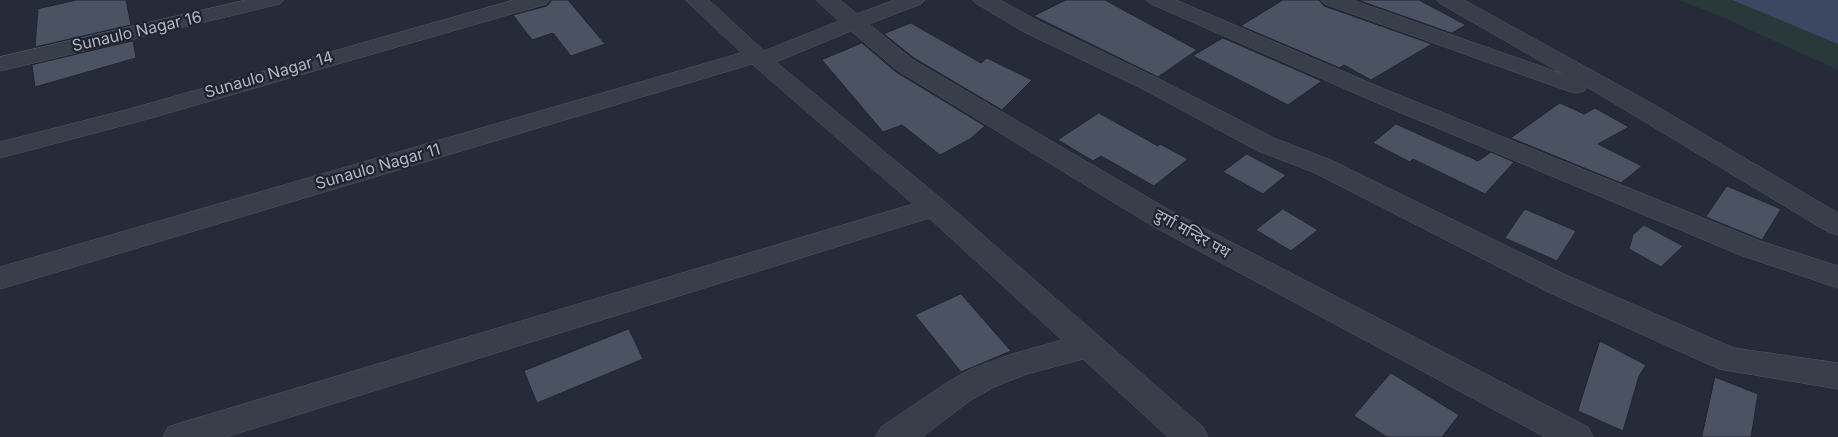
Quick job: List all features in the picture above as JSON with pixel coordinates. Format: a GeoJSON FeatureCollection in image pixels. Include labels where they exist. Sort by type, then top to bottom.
{"type":"FeatureCollection","features":[{"type":"Feature","properties":{"kind":"street","name":"Sunaulo Nagar 16"},"geometry":{"type":"LineString","coordinates":[[0,64],[273,0]]}},
{"type":"Feature","properties":{"kind":"street","name":"Sunaulo Nagar 14"},"geometry":{"type":"LineString","coordinates":[[0,150],[64,135],[350,51],[539,0]]}},
{"type":"Feature","properties":{"kind":"street"},"geometry":{"type":"LineString","coordinates":[[697,0],[782,80],[934,207],[1191,437]]}},
{"type":"Feature","properties":{"kind":"street","name":"दुर्गा मन्दिर पथ"},"geometry":{"type":"LineString","coordinates":[[827,0],[905,65],[1161,218],[1576,437]]}},
{"type":"Feature","properties":{"kind":"street","name":"Sunaulo Nagar 11"},"geometry":{"type":"LineString","coordinates":[[0,278],[759,58],[914,0]]}},
{"type":"Feature","properties":{"kind":"street"},"geometry":{"type":"LineString","coordinates":[[984,0],[1032,27],[1151,84],[1267,145],[1322,166],[1567,288],[1730,360],[1838,376]]}},
{"type":"Feature","properties":{"kind":"street"},"geometry":{"type":"LineString","coordinates":[[1158,0],[1381,96],[1750,248],[1838,277]]}},
{"type":"Feature","properties":{"kind":"street"},"geometry":{"type":"LineString","coordinates":[[1332,0],[1642,108]]}},
{"type":"Feature","properties":{"kind":"street"},"geometry":{"type":"LineString","coordinates":[[1448,0],[1642,108],[1838,225]]}},
{"type":"Feature","properties":{"kind":"street"},"geometry":{"type":"LineString","coordinates":[[180,437],[934,207]]}},
{"type":"Feature","properties":{"kind":"street"},"geometry":{"type":"LineString","coordinates":[[893,437],[913,427],[968,386],[1024,363],[1088,345]]}},
{"type":"Feature","properties":{"kind":"shaded area"},"geometry":{"type":"Polygon","coordinates":[[[1679,0],[1732,0],[1838,44],[1838,70],[1720,16],[1679,0]]]}},
{"type":"Feature","properties":{"kind":"water"},"geometry":{"type":"Polygon","coordinates":[[[1732,0],[1838,0],[1838,44],[1732,0]]]}},
{"type":"Feature","properties":{"kind":"building"},"geometry":{"type":"Polygon","coordinates":[[[77,0],[126,0],[131,25],[35,47],[38,9],[77,0]]]}},
{"type":"Feature","properties":{"kind":"building"},"geometry":{"type":"Polygon","coordinates":[[[552,0],[568,0],[605,44],[571,56],[553,33],[532,40],[513,15],[547,6],[552,0]]]}},
{"type":"Feature","properties":{"kind":"building"},"geometry":{"type":"Polygon","coordinates":[[[1066,0],[1105,0],[1197,50],[1158,77],[1034,16],[1066,0]]]}},
{"type":"Feature","properties":{"kind":"building"},"geometry":{"type":"Polygon","coordinates":[[[1283,0],[1319,0],[1324,6],[1432,44],[1371,80],[1344,65],[1340,68],[1241,26],[1283,0]]]}},
{"type":"Feature","properties":{"kind":"building"},"geometry":{"type":"Polygon","coordinates":[[[1358,0],[1419,0],[1466,25],[1452,33],[1358,0]]]}},
{"type":"Feature","properties":{"kind":"building"},"geometry":{"type":"Polygon","coordinates":[[[911,23],[981,63],[987,58],[1032,80],[1002,110],[914,58],[884,34],[911,23]]]}},
{"type":"Feature","properties":{"kind":"building"},"geometry":{"type":"Polygon","coordinates":[[[1223,38],[1322,81],[1288,105],[1193,56],[1223,38]]]}},
{"type":"Feature","properties":{"kind":"building"},"geometry":{"type":"Polygon","coordinates":[[[133,41],[136,58],[35,87],[32,65],[133,41]]]}},
{"type":"Feature","properties":{"kind":"building"},"geometry":{"type":"Polygon","coordinates":[[[862,43],[896,72],[985,126],[970,139],[940,155],[902,125],[883,132],[822,60],[862,43]]]}},
{"type":"Feature","properties":{"kind":"building"},"geometry":{"type":"Polygon","coordinates":[[[1560,103],[1584,114],[1595,108],[1629,127],[1598,144],[1642,166],[1621,183],[1511,138],[1560,103]]]}},
{"type":"Feature","properties":{"kind":"building"},"geometry":{"type":"Polygon","coordinates":[[[1099,113],[1158,146],[1160,144],[1188,159],[1154,186],[1101,156],[1093,161],[1058,140],[1099,113]]]}},
{"type":"Feature","properties":{"kind":"building"},"geometry":{"type":"Polygon","coordinates":[[[1396,124],[1478,161],[1491,152],[1514,162],[1485,194],[1413,159],[1410,162],[1373,143],[1396,124]]]}},
{"type":"Feature","properties":{"kind":"building"},"geometry":{"type":"Polygon","coordinates":[[[1247,154],[1286,175],[1263,194],[1223,172],[1247,154]]]}},
{"type":"Feature","properties":{"kind":"building"},"geometry":{"type":"Polygon","coordinates":[[[1727,186],[1781,209],[1762,240],[1706,217],[1727,186]]]}},
{"type":"Feature","properties":{"kind":"building"},"geometry":{"type":"Polygon","coordinates":[[[1283,209],[1318,230],[1291,251],[1256,230],[1283,209]]]}},
{"type":"Feature","properties":{"kind":"building"},"geometry":{"type":"Polygon","coordinates":[[[1525,209],[1576,231],[1557,261],[1505,238],[1525,209]]]}},
{"type":"Feature","properties":{"kind":"building"},"geometry":{"type":"Polygon","coordinates":[[[1644,225],[1683,246],[1661,267],[1629,249],[1633,235],[1644,225]]]}},
{"type":"Feature","properties":{"kind":"building"},"geometry":{"type":"Polygon","coordinates":[[[961,294],[1011,351],[961,372],[915,315],[961,294]]]}},
{"type":"Feature","properties":{"kind":"building"},"geometry":{"type":"Polygon","coordinates":[[[629,329],[643,359],[537,403],[524,371],[629,329]]]}},
{"type":"Feature","properties":{"kind":"building"},"geometry":{"type":"Polygon","coordinates":[[[1600,341],[1646,365],[1639,376],[1623,431],[1578,411],[1600,341]]]}},
{"type":"Feature","properties":{"kind":"building"},"geometry":{"type":"Polygon","coordinates":[[[1391,373],[1459,415],[1442,437],[1387,437],[1354,416],[1391,373]]]}},
{"type":"Feature","properties":{"kind":"building"},"geometry":{"type":"Polygon","coordinates":[[[1715,377],[1758,394],[1751,437],[1702,437],[1715,377]]]}}]}
